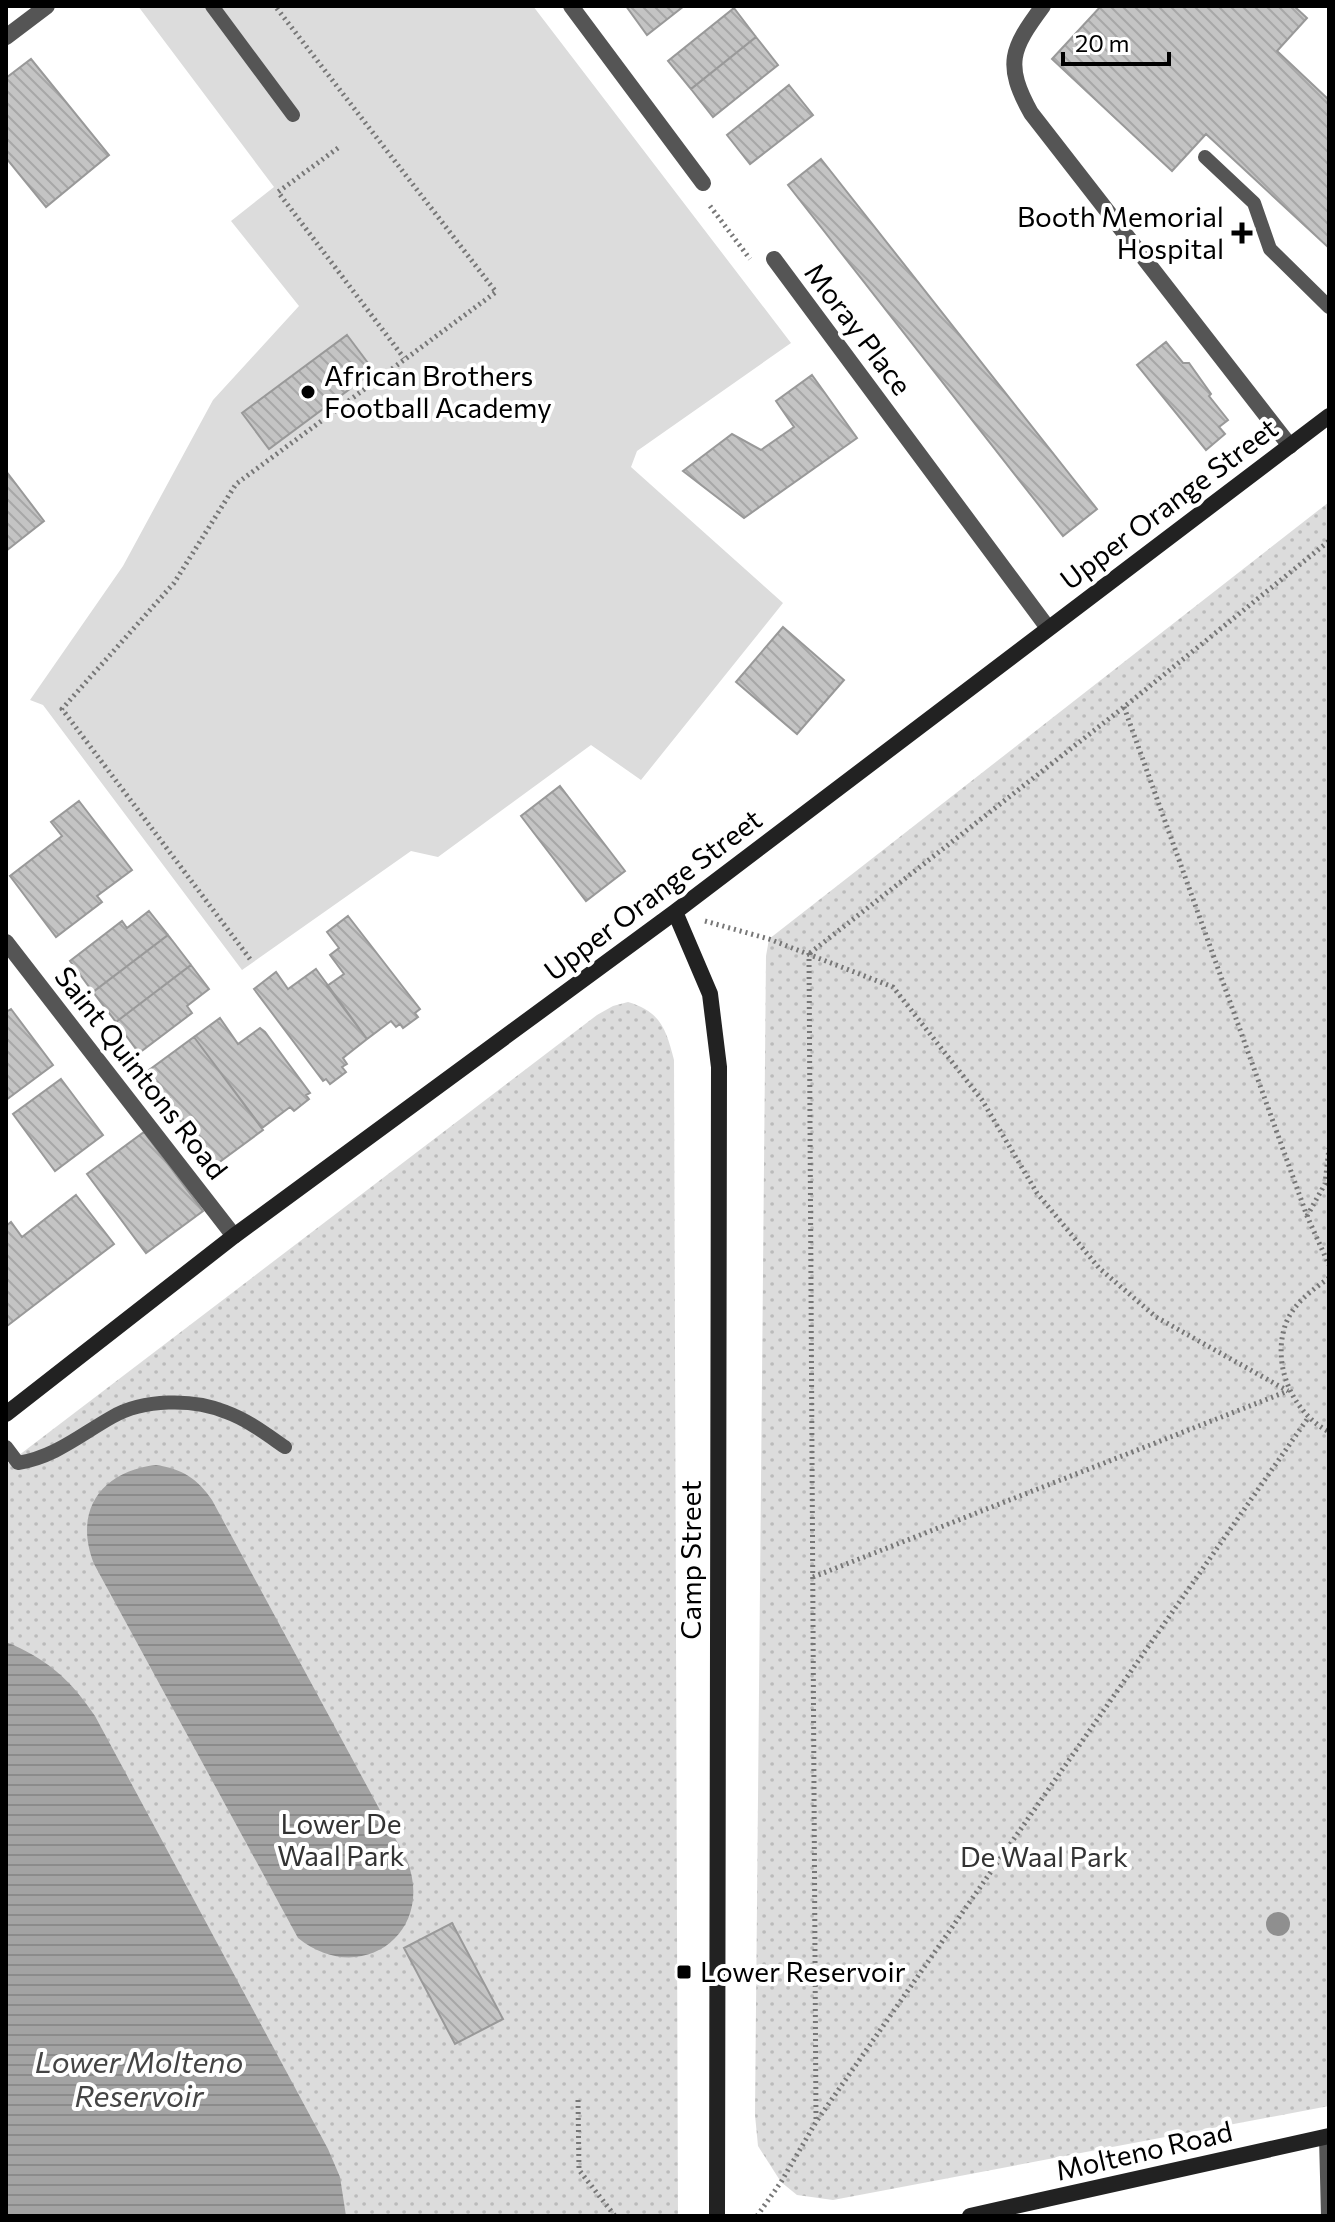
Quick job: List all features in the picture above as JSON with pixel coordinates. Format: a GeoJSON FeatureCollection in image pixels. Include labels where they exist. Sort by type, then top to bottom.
{"type":"FeatureCollection","features":[{"type":"Feature","properties":{"kind":"street"},"geometry":{"type":"LineString","coordinates":[[6,37],[47,6]]}},
{"type":"Feature","properties":{"kind":"street"},"geometry":{"type":"LineString","coordinates":[[571,6],[703,183]]}},
{"type":"Feature","properties":{"kind":"street"},"geometry":{"type":"LineString","coordinates":[[1043,6],[1025,30],[1013,61],[1015,77],[1025,102],[1290,446]]}},
{"type":"Feature","properties":{"kind":"street","name":"Moray Place"},"geometry":{"type":"LineString","coordinates":[[774,259],[1048,628]]}},
{"type":"Feature","properties":{"kind":"street","name":"Upper Orange Street"},"geometry":{"type":"LineString","coordinates":[[6,1414],[234,1236],[675,912],[1329,416]]}},
{"type":"Feature","properties":{"kind":"street","name":"Camp Street"},"geometry":{"type":"LineString","coordinates":[[675,912],[710,994],[719,1067],[717,2216]]}},
{"type":"Feature","properties":{"kind":"street","name":"Saint Quintons Road"},"geometry":{"type":"LineString","coordinates":[[6,942],[234,1236]]}},
{"type":"Feature","properties":{"kind":"street"},"geometry":{"type":"LineString","coordinates":[[1328,2136],[1329,2216]]}},
{"type":"Feature","properties":{"kind":"street","name":"Molteno Road"},"geometry":{"type":"LineString","coordinates":[[970,2216],[1328,2136]]}},
{"type":"Feature","properties":{"kind":"lane"},"geometry":{"type":"LineString","coordinates":[[212,6],[293,115]]}},
{"type":"Feature","properties":{"kind":"lane"},"geometry":{"type":"LineString","coordinates":[[1205,157],[1254,203],[1270,249],[1329,307]]}},
{"type":"Feature","properties":{"kind":"lane"},"geometry":{"type":"LineString","coordinates":[[6,1447],[18,1463],[39,1459],[114,1415],[150,1402],[223,1410],[248,1422],[285,1447]]}},
{"type":"Feature","properties":{"kind":"path"},"geometry":{"type":"LineString","coordinates":[[250,959],[62,709],[174,583],[236,484],[496,292],[275,6]]}},
{"type":"Feature","properties":{"kind":"path"},"geometry":{"type":"LineString","coordinates":[[338,148],[278,192],[404,358]]}},
{"type":"Feature","properties":{"kind":"path","name":"Moray Place"},"geometry":{"type":"LineString","coordinates":[[703,183],[705,200],[757,269],[774,259]]}},
{"type":"Feature","properties":{"kind":"path"},"geometry":{"type":"LineString","coordinates":[[809,953],[1124,707],[1329,541]]}},
{"type":"Feature","properties":{"kind":"path"},"geometry":{"type":"LineString","coordinates":[[1124,707],[1307,1216],[1329,1265]]}},
{"type":"Feature","properties":{"kind":"path"},"geometry":{"type":"LineString","coordinates":[[675,912],[809,953],[893,987],[982,1100],[1037,1193],[1099,1268],[1156,1317],[1288,1391],[1308,1418],[1329,1432]]}},
{"type":"Feature","properties":{"kind":"path"},"geometry":{"type":"LineString","coordinates":[[809,953],[816,2122]]}},
{"type":"Feature","properties":{"kind":"path"},"geometry":{"type":"LineString","coordinates":[[1307,1216],[1325,1184],[1329,1148]]}},
{"type":"Feature","properties":{"kind":"path"},"geometry":{"type":"LineString","coordinates":[[1288,1391],[1281,1357],[1286,1323],[1305,1294],[1329,1278]]}},
{"type":"Feature","properties":{"kind":"path"},"geometry":{"type":"LineString","coordinates":[[813,1578],[1288,1391]]}},
{"type":"Feature","properties":{"kind":"path"},"geometry":{"type":"LineString","coordinates":[[757,2216],[816,2122],[1308,1418]]}},
{"type":"Feature","properties":{"kind":"path"},"geometry":{"type":"LineString","coordinates":[[578,2100],[579,2170],[615,2216]]}},
{"type":"Feature","properties":{"kind":"green space"},"geometry":{"type":"Polygon","coordinates":[[[138,6],[533,6],[791,343],[637,451],[631,467],[783,603],[641,780],[591,745],[438,857],[411,851],[242,970],[43,705],[30,700],[123,566],[213,400],[299,306],[231,221],[274,187],[138,6]]]}},
{"type":"Feature","properties":{"kind":"green space","name":"De Waal Park"},"geometry":{"type":"Polygon","coordinates":[[[1329,502],[1329,2106],[833,2200],[797,2195],[781,2182],[758,2146],[755,2115],[766,956],[769,939],[1329,502]]]}},
{"type":"Feature","properties":{"kind":"green space","name":"Lower De Waal Park"},"geometry":{"type":"Polygon","coordinates":[[[628,1002],[648,1011],[660,1023],[674,1060],[678,2216],[6,2216],[6,1465],[597,1015],[628,1002]]]}},
{"type":"Feature","properties":{"kind":"water"},"geometry":{"type":"Polygon","coordinates":[[[156,1465],[188,1476],[212,1500],[407,1860],[413,1887],[411,1910],[402,1930],[387,1946],[367,1955],[345,1957],[322,1952],[298,1938],[94,1564],[87,1527],[96,1497],[120,1476],[156,1465]]]}},
{"type":"Feature","properties":{"kind":"water","name":"Lower Molteno Reservoir"},"geometry":{"type":"Polygon","coordinates":[[[6,1642],[33,1655],[56,1672],[77,1692],[95,1716],[328,2149],[340,2177],[346,2216],[6,2216],[6,1642]]]}},
{"type":"Feature","properties":{"kind":"building"},"geometry":{"type":"Polygon","coordinates":[[[626,6],[684,6],[647,35],[626,6]]]}},
{"type":"Feature","properties":{"kind":"building"},"geometry":{"type":"Polygon","coordinates":[[[1101,6],[1294,6],[1307,18],[1277,51],[1329,100],[1329,248],[1206,134],[1172,171],[1052,59],[1101,6]]]}},
{"type":"Feature","properties":{"kind":"building"},"geometry":{"type":"Polygon","coordinates":[[[734,8],[756,37],[691,89],[668,61],[734,8]]]}},
{"type":"Feature","properties":{"kind":"building"},"geometry":{"type":"Polygon","coordinates":[[[756,37],[778,65],[713,117],[691,89],[756,37]]]}},
{"type":"Feature","properties":{"kind":"building"},"geometry":{"type":"Polygon","coordinates":[[[31,59],[109,155],[46,207],[6,158],[6,78],[31,59]]]}},
{"type":"Feature","properties":{"kind":"building"},"geometry":{"type":"Polygon","coordinates":[[[789,85],[813,115],[750,164],[727,135],[789,85]]]}},
{"type":"Feature","properties":{"kind":"building"},"geometry":{"type":"Polygon","coordinates":[[[821,159],[1097,509],[1063,536],[788,185],[821,159]]]}},
{"type":"Feature","properties":{"kind":"building","name":"African Brothers Football Academy"},"geometry":{"type":"Polygon","coordinates":[[[347,335],[374,371],[269,449],[242,413],[347,335]]]}},
{"type":"Feature","properties":{"kind":"building"},"geometry":{"type":"Polygon","coordinates":[[[1166,342],[1183,363],[1189,363],[1228,420],[1219,427],[1225,434],[1206,450],[1137,365],[1166,342]]]}},
{"type":"Feature","properties":{"kind":"building"},"geometry":{"type":"Polygon","coordinates":[[[812,375],[857,438],[744,518],[683,471],[732,434],[761,450],[794,427],[776,401],[812,375]]]}},
{"type":"Feature","properties":{"kind":"building"},"geometry":{"type":"Polygon","coordinates":[[[6,471],[44,521],[6,551],[6,471]]]}},
{"type":"Feature","properties":{"kind":"building"},"geometry":{"type":"Polygon","coordinates":[[[783,627],[844,680],[797,734],[736,682],[783,627]]]}},
{"type":"Feature","properties":{"kind":"building"},"geometry":{"type":"Polygon","coordinates":[[[560,786],[625,871],[586,901],[521,816],[560,786]]]}},
{"type":"Feature","properties":{"kind":"building"},"geometry":{"type":"Polygon","coordinates":[[[79,801],[132,870],[97,896],[102,902],[56,937],[10,876],[62,836],[51,822],[79,801]]]}},
{"type":"Feature","properties":{"kind":"building"},"geometry":{"type":"Polygon","coordinates":[[[149,911],[168,935],[93,992],[70,961],[122,921],[127,928],[149,911]]]}},
{"type":"Feature","properties":{"kind":"building"},"geometry":{"type":"Polygon","coordinates":[[[348,916],[420,1009],[415,1013],[418,1017],[403,1028],[400,1024],[396,1027],[391,1021],[367,1039],[327,986],[344,974],[330,955],[339,948],[327,932],[348,916]]]}},
{"type":"Feature","properties":{"kind":"building"},"geometry":{"type":"Polygon","coordinates":[[[168,935],[191,965],[116,1022],[93,992],[168,935]]]}},
{"type":"Feature","properties":{"kind":"building"},"geometry":{"type":"Polygon","coordinates":[[[191,965],[209,989],[187,1006],[192,1013],[139,1053],[116,1022],[191,965]]]}},
{"type":"Feature","properties":{"kind":"building"},"geometry":{"type":"Polygon","coordinates":[[[316,969],[367,1039],[343,1058],[347,1064],[342,1067],[346,1072],[330,1084],[326,1079],[323,1081],[254,989],[276,972],[288,989],[316,969]]]}},
{"type":"Feature","properties":{"kind":"building"},"geometry":{"type":"Polygon","coordinates":[[[11,1009],[53,1065],[6,1100],[6,1012],[11,1009]]]}},
{"type":"Feature","properties":{"kind":"building"},"geometry":{"type":"Polygon","coordinates":[[[220,1018],[238,1044],[260,1028],[265,1032],[310,1093],[306,1095],[309,1099],[294,1111],[290,1107],[262,1128],[194,1037],[220,1018]]]}},
{"type":"Feature","properties":{"kind":"building"},"geometry":{"type":"Polygon","coordinates":[[[194,1037],[263,1130],[214,1166],[145,1073],[194,1037]]]}},
{"type":"Feature","properties":{"kind":"building"},"geometry":{"type":"Polygon","coordinates":[[[61,1079],[103,1135],[55,1171],[13,1114],[61,1079]]]}},
{"type":"Feature","properties":{"kind":"building"},"geometry":{"type":"Polygon","coordinates":[[[144,1132],[203,1211],[146,1253],[87,1174],[144,1132]]]}},
{"type":"Feature","properties":{"kind":"building"},"geometry":{"type":"Polygon","coordinates":[[[76,1195],[114,1244],[7,1326],[6,1226],[11,1222],[22,1237],[76,1195]]]}},
{"type":"Feature","properties":{"kind":"building"},"geometry":{"type":"Polygon","coordinates":[[[452,1923],[503,2019],[455,2044],[404,1948],[452,1923]]]}},
{"type":"Feature","properties":{"kind":"place","name":"Booth Memorial Hospital"},"geometry":{"type":"Point","coordinates":[1242,233]}},
{"type":"Feature","properties":{"kind":"place","name":"African Brothers Football Academy"},"geometry":{"type":"Point","coordinates":[308,392]}},
{"type":"Feature","properties":{"kind":"place","name":"Lower Reservoir"},"geometry":{"type":"Point","coordinates":[684,1972]}}]}
